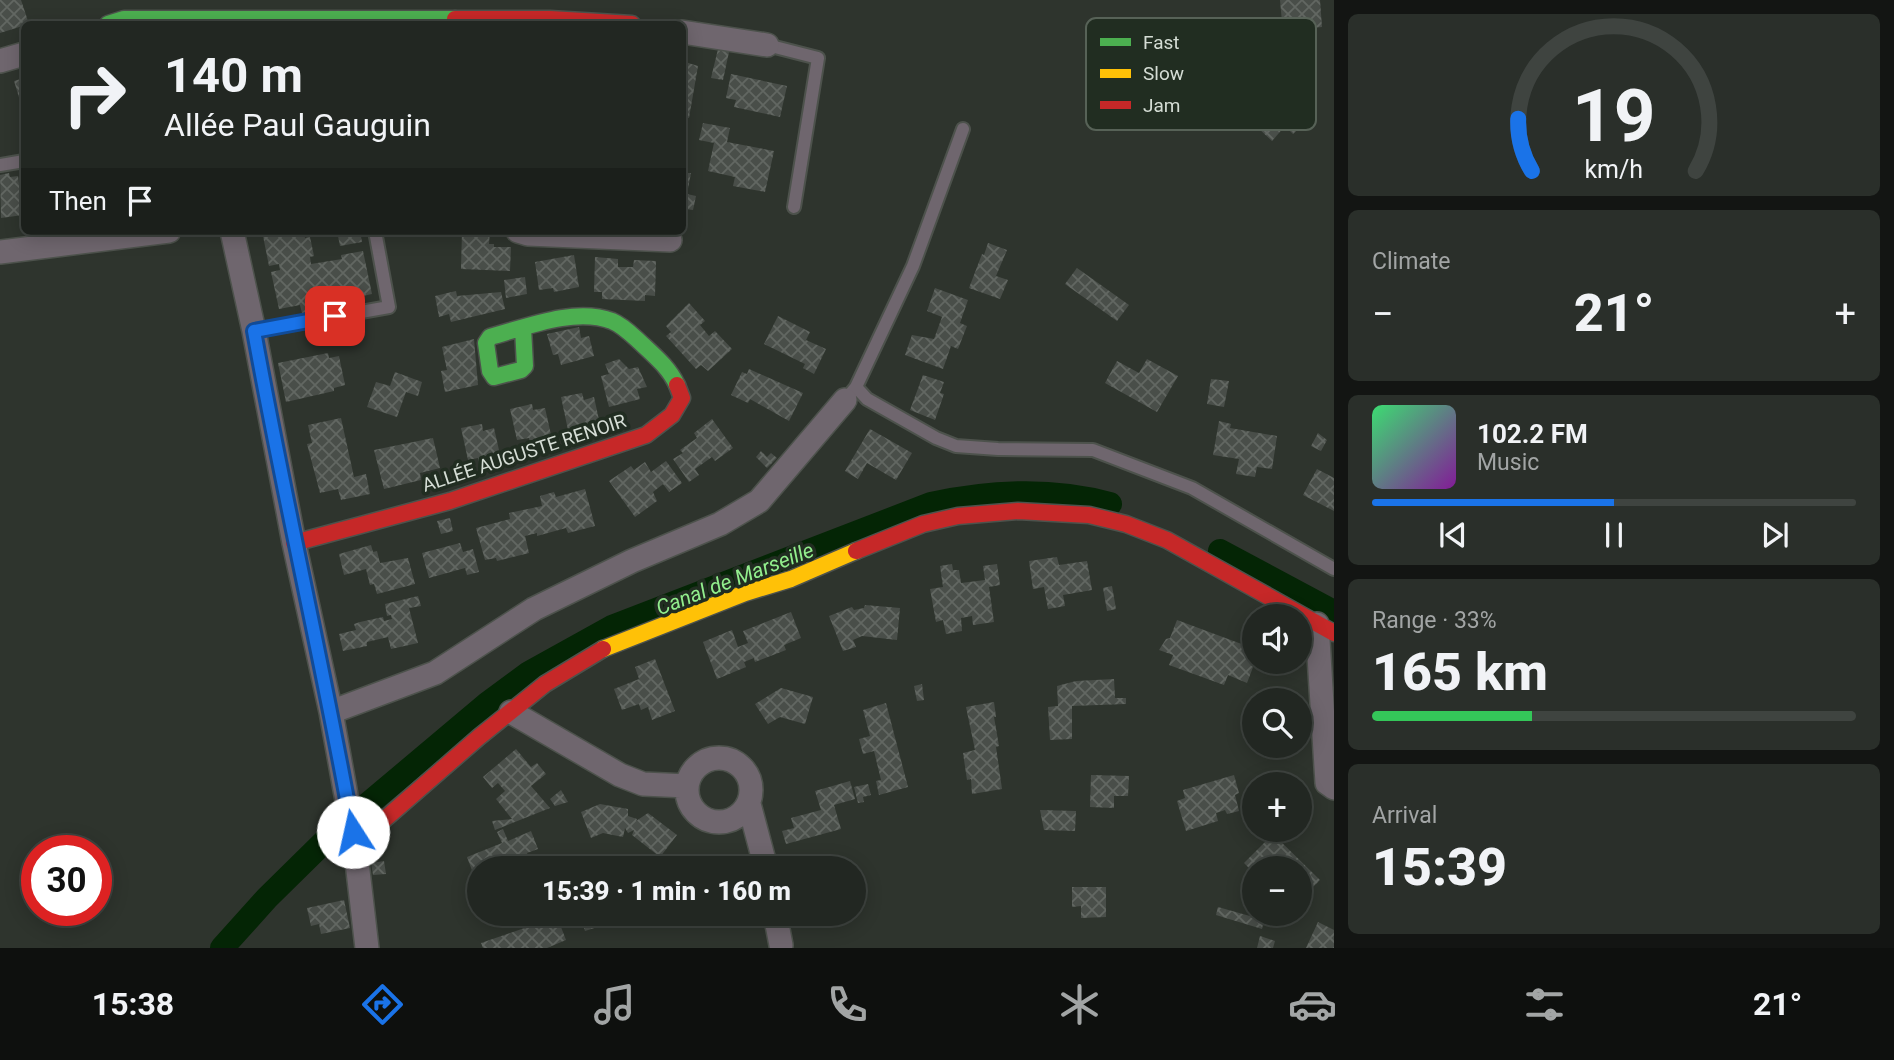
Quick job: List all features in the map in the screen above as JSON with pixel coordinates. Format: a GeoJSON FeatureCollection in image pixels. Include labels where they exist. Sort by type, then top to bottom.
{"type":"FeatureCollection","features":[{"type":"Feature","properties":{"kind":"street"},"geometry":{"type":"LineString","coordinates":[[119,17],[583,21]]}},
{"type":"Feature","properties":{"kind":"street"},"geometry":{"type":"LineString","coordinates":[[686,33],[767,45]]}},
{"type":"Feature","properties":{"kind":"street"},"geometry":{"type":"LineString","coordinates":[[0,61],[21,55]]}},
{"type":"Feature","properties":{"kind":"street"},"geometry":{"type":"LineString","coordinates":[[0,252],[137,235]]}},
{"type":"Feature","properties":{"kind":"street"},"geometry":{"type":"LineString","coordinates":[[233,235],[294,543],[331,712],[352,830],[366,948]]}},
{"type":"Feature","properties":{"kind":"street"},"geometry":{"type":"LineString","coordinates":[[552,235],[670,240]]}},
{"type":"Feature","properties":{"kind":"street","name":"ALLÉE AUGUSTE RENOIR"},"geometry":{"type":"LineString","coordinates":[[294,543],[450,501],[646,435],[672,415],[682,398],[678,383],[660,360],[622,326],[608,319],[584,316],[523,328]]}},
{"type":"Feature","properties":{"kind":"street"},"geometry":{"type":"LineString","coordinates":[[331,712],[435,673],[534,609],[632,561],[720,524],[759,501],[851,394]]}},
{"type":"Feature","properties":{"kind":"street"},"geometry":{"type":"LineString","coordinates":[[352,830],[479,737],[545,684],[597,652],[745,593],[770,587],[842,558],[878,540],[926,523],[961,515],[1000,511],[1053,510],[1113,520],[1171,541],[1326,629],[1327,783],[1334,788]]}},
{"type":"Feature","properties":{"kind":"street"},"geometry":{"type":"LineString","coordinates":[[511,712],[620,775],[643,784],[687,786]]}},
{"type":"Feature","properties":{"kind":"street"},"geometry":{"type":"LineString","coordinates":[[717,757],[728,759],[746,772],[751,782],[749,804],[735,819],[715,822],[705,820],[690,806],[687,786],[690,775],[696,766],[717,757]]}},
{"type":"Feature","properties":{"kind":"street"},"geometry":{"type":"LineString","coordinates":[[749,804],[763,856]]}},
{"type":"Feature","properties":{"kind":"street"},"geometry":{"type":"LineString","coordinates":[[777,926],[781,945]]}},
{"type":"Feature","properties":{"kind":"lane"},"geometry":{"type":"LineString","coordinates":[[767,45],[818,58],[794,206]]}},
{"type":"Feature","properties":{"kind":"lane"},"geometry":{"type":"LineString","coordinates":[[963,130],[913,266],[851,394],[867,399],[936,438],[956,446],[1093,450],[1192,488],[1334,569]]}},
{"type":"Feature","properties":{"kind":"lane"},"geometry":{"type":"LineString","coordinates":[[0,165],[21,162]]}},
{"type":"Feature","properties":{"kind":"lane"},"geometry":{"type":"LineString","coordinates":[[254,331],[389,307],[376,235]]}},
{"type":"Feature","properties":{"kind":"building"},"geometry":{"type":"Polygon","coordinates":[[[0,0],[21,0],[28,21],[21,21],[21,26],[0,33],[0,0]]]}},
{"type":"Feature","properties":{"kind":"building"},"geometry":{"type":"Polygon","coordinates":[[[1280,0],[1320,0],[1322,27],[1316,28],[1316,18],[1282,18],[1280,0]]]}},
{"type":"Feature","properties":{"kind":"building"},"geometry":{"type":"Polygon","coordinates":[[[718,49],[729,52],[723,80],[711,78],[718,49]]]}},
{"type":"Feature","properties":{"kind":"building"},"geometry":{"type":"Polygon","coordinates":[[[686,62],[698,66],[689,118],[686,117],[686,62]]]}},
{"type":"Feature","properties":{"kind":"building"},"geometry":{"type":"Polygon","coordinates":[[[731,74],[787,86],[780,117],[734,107],[736,100],[726,98],[731,74]]]}},
{"type":"Feature","properties":{"kind":"building"},"geometry":{"type":"Polygon","coordinates":[[[21,79],[21,104],[14,81],[21,79]]]}},
{"type":"Feature","properties":{"kind":"building"},"geometry":{"type":"Polygon","coordinates":[[[703,123],[730,128],[727,142],[774,151],[765,192],[733,186],[735,177],[708,171],[714,143],[699,140],[703,123]]]}},
{"type":"Feature","properties":{"kind":"building"},"geometry":{"type":"Polygon","coordinates":[[[1260,130],[1282,130],[1272,141],[1260,130]]]}},
{"type":"Feature","properties":{"kind":"building"},"geometry":{"type":"Polygon","coordinates":[[[9,173],[10,177],[18,176],[21,215],[1,218],[0,175],[9,173]]]}},
{"type":"Feature","properties":{"kind":"building"},"geometry":{"type":"Polygon","coordinates":[[[686,173],[691,173],[687,194],[696,196],[693,210],[686,209],[686,173]]]}},
{"type":"Feature","properties":{"kind":"building"},"geometry":{"type":"Polygon","coordinates":[[[263,235],[305,235],[305,238],[310,237],[314,256],[310,257],[311,264],[342,259],[341,255],[363,251],[372,294],[320,305],[321,310],[302,313],[300,305],[279,309],[271,272],[280,270],[279,264],[269,266],[263,235]]]}},
{"type":"Feature","properties":{"kind":"building"},"geometry":{"type":"Polygon","coordinates":[[[338,235],[361,235],[362,242],[340,246],[338,235]]]}},
{"type":"Feature","properties":{"kind":"building"},"geometry":{"type":"Polygon","coordinates":[[[462,235],[490,235],[489,244],[494,244],[494,247],[511,247],[510,271],[461,269],[462,235]]]}},
{"type":"Feature","properties":{"kind":"building"},"geometry":{"type":"Polygon","coordinates":[[[988,243],[1007,250],[996,276],[1008,280],[1000,299],[969,288],[988,243]]]}},
{"type":"Feature","properties":{"kind":"building"},"geometry":{"type":"Polygon","coordinates":[[[574,255],[579,287],[554,292],[553,288],[539,290],[535,262],[574,255]]]}},
{"type":"Feature","properties":{"kind":"building"},"geometry":{"type":"Polygon","coordinates":[[[595,257],[618,259],[618,267],[633,267],[634,260],[656,261],[655,296],[645,295],[645,301],[602,299],[602,292],[594,292],[595,257]]]}},
{"type":"Feature","properties":{"kind":"building"},"geometry":{"type":"Polygon","coordinates":[[[1077,268],[1129,305],[1117,321],[1065,284],[1077,268]]]}},
{"type":"Feature","properties":{"kind":"building"},"geometry":{"type":"Polygon","coordinates":[[[525,277],[527,294],[506,298],[504,280],[525,277]]]}},
{"type":"Feature","properties":{"kind":"building"},"geometry":{"type":"Polygon","coordinates":[[[935,288],[968,300],[960,323],[967,326],[958,349],[951,346],[943,369],[905,355],[912,335],[934,339],[942,317],[927,311],[935,288]]]}},
{"type":"Feature","properties":{"kind":"building"},"geometry":{"type":"Polygon","coordinates":[[[456,291],[457,296],[501,292],[505,309],[451,322],[449,314],[439,317],[435,296],[456,291]]]}},
{"type":"Feature","properties":{"kind":"building"},"geometry":{"type":"Polygon","coordinates":[[[689,303],[705,321],[700,325],[709,336],[715,331],[732,349],[708,371],[701,365],[696,369],[666,336],[671,332],[666,326],[689,303]]]}},
{"type":"Feature","properties":{"kind":"building"},"geometry":{"type":"Polygon","coordinates":[[[778,316],[810,332],[806,340],[826,349],[814,374],[803,368],[805,364],[764,344],[778,316]]]}},
{"type":"Feature","properties":{"kind":"building"},"geometry":{"type":"Polygon","coordinates":[[[579,327],[581,338],[589,336],[594,356],[561,365],[558,354],[553,355],[547,334],[579,327]]]}},
{"type":"Feature","properties":{"kind":"building"},"geometry":{"type":"Polygon","coordinates":[[[474,339],[478,385],[445,392],[441,371],[447,370],[442,347],[474,339]]]}},
{"type":"Feature","properties":{"kind":"building"},"geometry":{"type":"Polygon","coordinates":[[[328,353],[329,358],[339,356],[345,385],[334,388],[334,391],[286,402],[278,363],[328,353]]]}},
{"type":"Feature","properties":{"kind":"building"},"geometry":{"type":"Polygon","coordinates":[[[619,359],[629,369],[638,367],[647,387],[637,389],[640,399],[609,407],[601,376],[609,374],[605,364],[619,359]]]}},
{"type":"Feature","properties":{"kind":"building"},"geometry":{"type":"Polygon","coordinates":[[[1147,359],[1178,376],[1157,412],[1105,383],[1117,361],[1139,373],[1147,359]]]}},
{"type":"Feature","properties":{"kind":"building"},"geometry":{"type":"Polygon","coordinates":[[[749,369],[803,393],[789,421],[750,399],[748,403],[731,395],[742,372],[747,374],[749,369]]]}},
{"type":"Feature","properties":{"kind":"building"},"geometry":{"type":"Polygon","coordinates":[[[395,372],[422,382],[418,396],[406,392],[397,417],[367,407],[376,382],[390,386],[395,372]]]}},
{"type":"Feature","properties":{"kind":"building"},"geometry":{"type":"Polygon","coordinates":[[[923,375],[944,382],[940,393],[944,394],[935,420],[910,410],[923,375]]]}},
{"type":"Feature","properties":{"kind":"building"},"geometry":{"type":"Polygon","coordinates":[[[1211,379],[1229,381],[1224,407],[1207,404],[1211,379]]]}},
{"type":"Feature","properties":{"kind":"building"},"geometry":{"type":"Polygon","coordinates":[[[582,393],[584,400],[594,397],[601,429],[579,434],[578,428],[568,430],[561,397],[582,393]]]}},
{"type":"Feature","properties":{"kind":"building"},"geometry":{"type":"Polygon","coordinates":[[[532,404],[533,410],[545,408],[552,439],[530,444],[529,438],[517,440],[510,409],[532,404]]]}},
{"type":"Feature","properties":{"kind":"building"},"geometry":{"type":"Polygon","coordinates":[[[341,418],[354,477],[366,474],[370,494],[341,500],[338,489],[320,493],[307,444],[312,443],[308,425],[341,418]]]}},
{"type":"Feature","properties":{"kind":"building"},"geometry":{"type":"Polygon","coordinates":[[[712,419],[733,448],[715,461],[712,457],[695,469],[699,475],[689,482],[673,459],[683,453],[680,450],[697,438],[694,433],[712,419]]]}},
{"type":"Feature","properties":{"kind":"building"},"geometry":{"type":"Polygon","coordinates":[[[1219,421],[1231,424],[1230,428],[1277,436],[1272,469],[1257,467],[1255,477],[1236,474],[1239,459],[1213,455],[1219,421]]]}},
{"type":"Feature","properties":{"kind":"building"},"geometry":{"type":"Polygon","coordinates":[[[482,424],[483,431],[494,428],[501,459],[479,464],[478,458],[468,460],[461,428],[482,424]]]}},
{"type":"Feature","properties":{"kind":"building"},"geometry":{"type":"Polygon","coordinates":[[[870,429],[912,453],[896,480],[867,463],[858,479],[845,471],[870,429]]]}},
{"type":"Feature","properties":{"kind":"building"},"geometry":{"type":"Polygon","coordinates":[[[1318,433],[1327,440],[1321,451],[1311,446],[1318,433]]]}},
{"type":"Feature","properties":{"kind":"building"},"geometry":{"type":"Polygon","coordinates":[[[433,438],[440,468],[420,473],[421,480],[384,489],[374,450],[433,438]]]}},
{"type":"Feature","properties":{"kind":"building"},"geometry":{"type":"Polygon","coordinates":[[[761,451],[767,457],[771,453],[777,458],[767,468],[756,457],[761,451]]]}},
{"type":"Feature","properties":{"kind":"building"},"geometry":{"type":"Polygon","coordinates":[[[666,461],[682,483],[669,492],[663,484],[653,492],[657,501],[635,517],[609,481],[631,466],[634,470],[645,462],[651,472],[666,461]]]}},
{"type":"Feature","properties":{"kind":"building"},"geometry":{"type":"Polygon","coordinates":[[[1317,469],[1334,478],[1334,511],[1303,495],[1317,469]]]}},
{"type":"Feature","properties":{"kind":"building"},"geometry":{"type":"Polygon","coordinates":[[[585,489],[595,526],[568,533],[566,528],[537,536],[537,533],[525,536],[529,553],[497,561],[496,558],[485,560],[476,528],[510,519],[509,513],[542,506],[540,496],[554,492],[556,497],[585,489]]]}},
{"type":"Feature","properties":{"kind":"building"},"geometry":{"type":"Polygon","coordinates":[[[450,518],[453,531],[441,534],[437,521],[450,518]]]}},
{"type":"Feature","properties":{"kind":"building"},"geometry":{"type":"Polygon","coordinates":[[[460,543],[463,552],[473,549],[479,572],[467,575],[465,568],[429,578],[422,553],[460,543]]]}},
{"type":"Feature","properties":{"kind":"building"},"geometry":{"type":"Polygon","coordinates":[[[371,545],[373,552],[377,551],[380,563],[408,558],[415,584],[377,594],[374,584],[370,585],[366,569],[344,575],[339,554],[371,545]]]}},
{"type":"Feature","properties":{"kind":"building"},"geometry":{"type":"Polygon","coordinates":[[[1057,557],[1059,565],[1087,561],[1092,590],[1063,595],[1065,606],[1048,609],[1044,587],[1033,589],[1029,561],[1057,557]]]}},
{"type":"Feature","properties":{"kind":"building"},"geometry":{"type":"Polygon","coordinates":[[[952,564],[953,570],[959,570],[961,583],[985,580],[983,566],[997,564],[1000,585],[989,587],[994,622],[973,625],[972,616],[961,618],[962,631],[946,634],[943,620],[936,622],[930,589],[943,587],[940,566],[952,564]]]}},
{"type":"Feature","properties":{"kind":"building"},"geometry":{"type":"Polygon","coordinates":[[[1112,586],[1116,609],[1107,611],[1103,588],[1112,586]]]}},
{"type":"Feature","properties":{"kind":"building"},"geometry":{"type":"Polygon","coordinates":[[[418,596],[421,606],[409,608],[418,643],[391,649],[388,637],[367,642],[367,646],[343,651],[339,634],[356,630],[354,624],[360,622],[383,617],[384,621],[392,619],[391,615],[387,616],[385,604],[418,596]]]}},
{"type":"Feature","properties":{"kind":"building"},"geometry":{"type":"Polygon","coordinates":[[[865,605],[900,608],[897,640],[862,636],[853,640],[856,647],[843,651],[829,616],[852,607],[854,610],[864,608],[865,605]]]}},
{"type":"Feature","properties":{"kind":"building"},"geometry":{"type":"Polygon","coordinates":[[[791,612],[801,638],[784,645],[786,650],[755,662],[754,658],[744,662],[746,667],[717,679],[703,642],[732,630],[738,647],[748,643],[743,631],[791,612]]]}},
{"type":"Feature","properties":{"kind":"building"},"geometry":{"type":"Polygon","coordinates":[[[1177,620],[1242,644],[1242,674],[1250,674],[1247,683],[1228,675],[1224,685],[1169,665],[1173,655],[1159,650],[1166,639],[1170,638],[1177,620]]]}},
{"type":"Feature","properties":{"kind":"building"},"geometry":{"type":"Polygon","coordinates":[[[655,659],[675,711],[652,720],[648,707],[641,710],[639,704],[622,710],[614,689],[639,679],[635,667],[655,659]]]}},
{"type":"Feature","properties":{"kind":"building"},"geometry":{"type":"Polygon","coordinates":[[[1114,679],[1115,698],[1126,698],[1126,704],[1072,706],[1072,739],[1050,740],[1048,707],[1058,706],[1057,686],[1076,681],[1114,679]]]}},
{"type":"Feature","properties":{"kind":"building"},"geometry":{"type":"Polygon","coordinates":[[[922,684],[924,700],[917,701],[914,686],[922,684]]]}},
{"type":"Feature","properties":{"kind":"building"},"geometry":{"type":"Polygon","coordinates":[[[781,688],[813,697],[805,724],[780,717],[768,724],[755,704],[781,688]]]}},
{"type":"Feature","properties":{"kind":"building"},"geometry":{"type":"Polygon","coordinates":[[[994,702],[999,746],[996,747],[1002,789],[972,794],[971,779],[967,780],[963,753],[975,750],[966,707],[994,702]]]}},
{"type":"Feature","properties":{"kind":"building"},"geometry":{"type":"Polygon","coordinates":[[[886,703],[908,787],[879,795],[876,781],[881,780],[874,751],[863,754],[859,739],[870,736],[863,710],[886,703]]]}},
{"type":"Feature","properties":{"kind":"building"},"geometry":{"type":"Polygon","coordinates":[[[516,749],[531,767],[537,763],[546,774],[531,786],[550,808],[495,830],[492,821],[512,819],[496,799],[505,791],[498,783],[492,788],[483,777],[516,749]]]}},
{"type":"Feature","properties":{"kind":"building"},"geometry":{"type":"Polygon","coordinates":[[[1091,775],[1129,776],[1128,796],[1114,796],[1114,808],[1090,807],[1091,775]]]}},
{"type":"Feature","properties":{"kind":"building"},"geometry":{"type":"Polygon","coordinates":[[[1234,775],[1239,793],[1235,795],[1239,811],[1227,814],[1225,810],[1216,813],[1218,821],[1186,831],[1177,801],[1185,798],[1183,790],[1234,775]]]}},
{"type":"Feature","properties":{"kind":"building"},"geometry":{"type":"Polygon","coordinates":[[[850,781],[855,799],[834,805],[841,829],[786,844],[782,831],[794,828],[791,818],[821,810],[815,791],[850,781]]]}},
{"type":"Feature","properties":{"kind":"building"},"geometry":{"type":"Polygon","coordinates":[[[868,784],[871,795],[863,797],[864,802],[858,803],[854,787],[868,784]]]}},
{"type":"Feature","properties":{"kind":"building"},"geometry":{"type":"Polygon","coordinates":[[[561,790],[568,802],[555,806],[550,799],[561,790]]]}},
{"type":"Feature","properties":{"kind":"building"},"geometry":{"type":"Polygon","coordinates":[[[600,804],[628,809],[628,816],[637,819],[636,821],[648,813],[677,835],[659,856],[632,835],[634,830],[628,833],[625,828],[623,837],[603,833],[591,838],[581,812],[600,804]]]}},
{"type":"Feature","properties":{"kind":"building"},"geometry":{"type":"Polygon","coordinates":[[[1040,810],[1076,811],[1075,831],[1044,830],[1040,810]]]}},
{"type":"Feature","properties":{"kind":"building"},"geometry":{"type":"Polygon","coordinates":[[[503,829],[508,841],[531,831],[538,849],[527,853],[528,856],[470,856],[502,843],[497,832],[503,829]]]}},
{"type":"Feature","properties":{"kind":"building"},"geometry":{"type":"Polygon","coordinates":[[[1265,842],[1281,842],[1295,856],[1251,856],[1265,842]]]}},
{"type":"Feature","properties":{"kind":"building"},"geometry":{"type":"Polygon","coordinates":[[[384,861],[386,874],[373,875],[371,863],[384,861]]]}},
{"type":"Feature","properties":{"kind":"building"},"geometry":{"type":"Polygon","coordinates":[[[1312,872],[1320,880],[1312,888],[1312,872]]]}},
{"type":"Feature","properties":{"kind":"building"},"geometry":{"type":"Polygon","coordinates":[[[1072,887],[1106,887],[1106,917],[1081,918],[1081,906],[1072,907],[1072,887]]]}},
{"type":"Feature","properties":{"kind":"building"},"geometry":{"type":"Polygon","coordinates":[[[344,900],[350,928],[321,934],[319,924],[311,926],[307,908],[344,900]]]}},
{"type":"Feature","properties":{"kind":"building"},"geometry":{"type":"Polygon","coordinates":[[[1218,907],[1242,914],[1242,923],[1216,915],[1218,907]]]}},
{"type":"Feature","properties":{"kind":"building"},"geometry":{"type":"Polygon","coordinates":[[[1318,922],[1334,930],[1334,948],[1306,948],[1318,922]]]}},
{"type":"Feature","properties":{"kind":"building"},"geometry":{"type":"Polygon","coordinates":[[[530,926],[561,926],[566,940],[547,948],[483,948],[481,943],[530,926]]]}},
{"type":"Feature","properties":{"kind":"building"},"geometry":{"type":"Polygon","coordinates":[[[583,926],[601,926],[585,931],[583,926]]]}},
{"type":"Feature","properties":{"kind":"building"},"geometry":{"type":"Polygon","coordinates":[[[1260,936],[1275,941],[1273,948],[1257,948],[1260,936]]]}},
{"type":"Feature","properties":{"kind":"waterway","name":"Canal de Marseille"},"geometry":{"type":"LineString","coordinates":[[222,948],[267,898],[330,836],[487,704],[529,673],[612,627],[931,504],[976,496],[1021,493],[1066,495],[1110,504]]}},
{"type":"Feature","properties":{"kind":"waterway","name":"Canal de Marseille"},"geometry":{"type":"LineString","coordinates":[[1220,551],[1334,612]]}},
{"type":"Feature","properties":{"kind":"traffic: fast"},"geometry":{"type":"LineString","coordinates":[[118,21],[455,19]]}},
{"type":"Feature","properties":{"kind":"traffic: fast"},"geometry":{"type":"LineString","coordinates":[[523,328],[525,366],[521,370],[494,377],[490,371],[486,343],[490,337],[551,320],[582,316],[598,317],[624,328],[662,363],[677,385]]}},
{"type":"Feature","properties":{"kind":"traffic: slow"},"geometry":{"type":"LineString","coordinates":[[603,649],[745,593],[791,579],[856,551]]}},
{"type":"Feature","properties":{"kind":"traffic: jam"},"geometry":{"type":"LineString","coordinates":[[455,19],[583,21]]}},
{"type":"Feature","properties":{"kind":"traffic: jam"},"geometry":{"type":"LineString","coordinates":[[294,543],[450,501],[646,435],[672,415],[682,398],[677,385]]}},
{"type":"Feature","properties":{"kind":"traffic: jam"},"geometry":{"type":"LineString","coordinates":[[856,551],[923,524],[958,516],[1018,511],[1089,515],[1126,524],[1167,540],[1334,633]]}},
{"type":"Feature","properties":{"kind":"traffic: jam"},"geometry":{"type":"LineString","coordinates":[[355,845],[479,737],[545,684],[603,649]]}},
{"type":"Feature","properties":{"kind":"route"},"geometry":{"type":"LineString","coordinates":[[335,316],[254,331],[353,832]]}}]}
